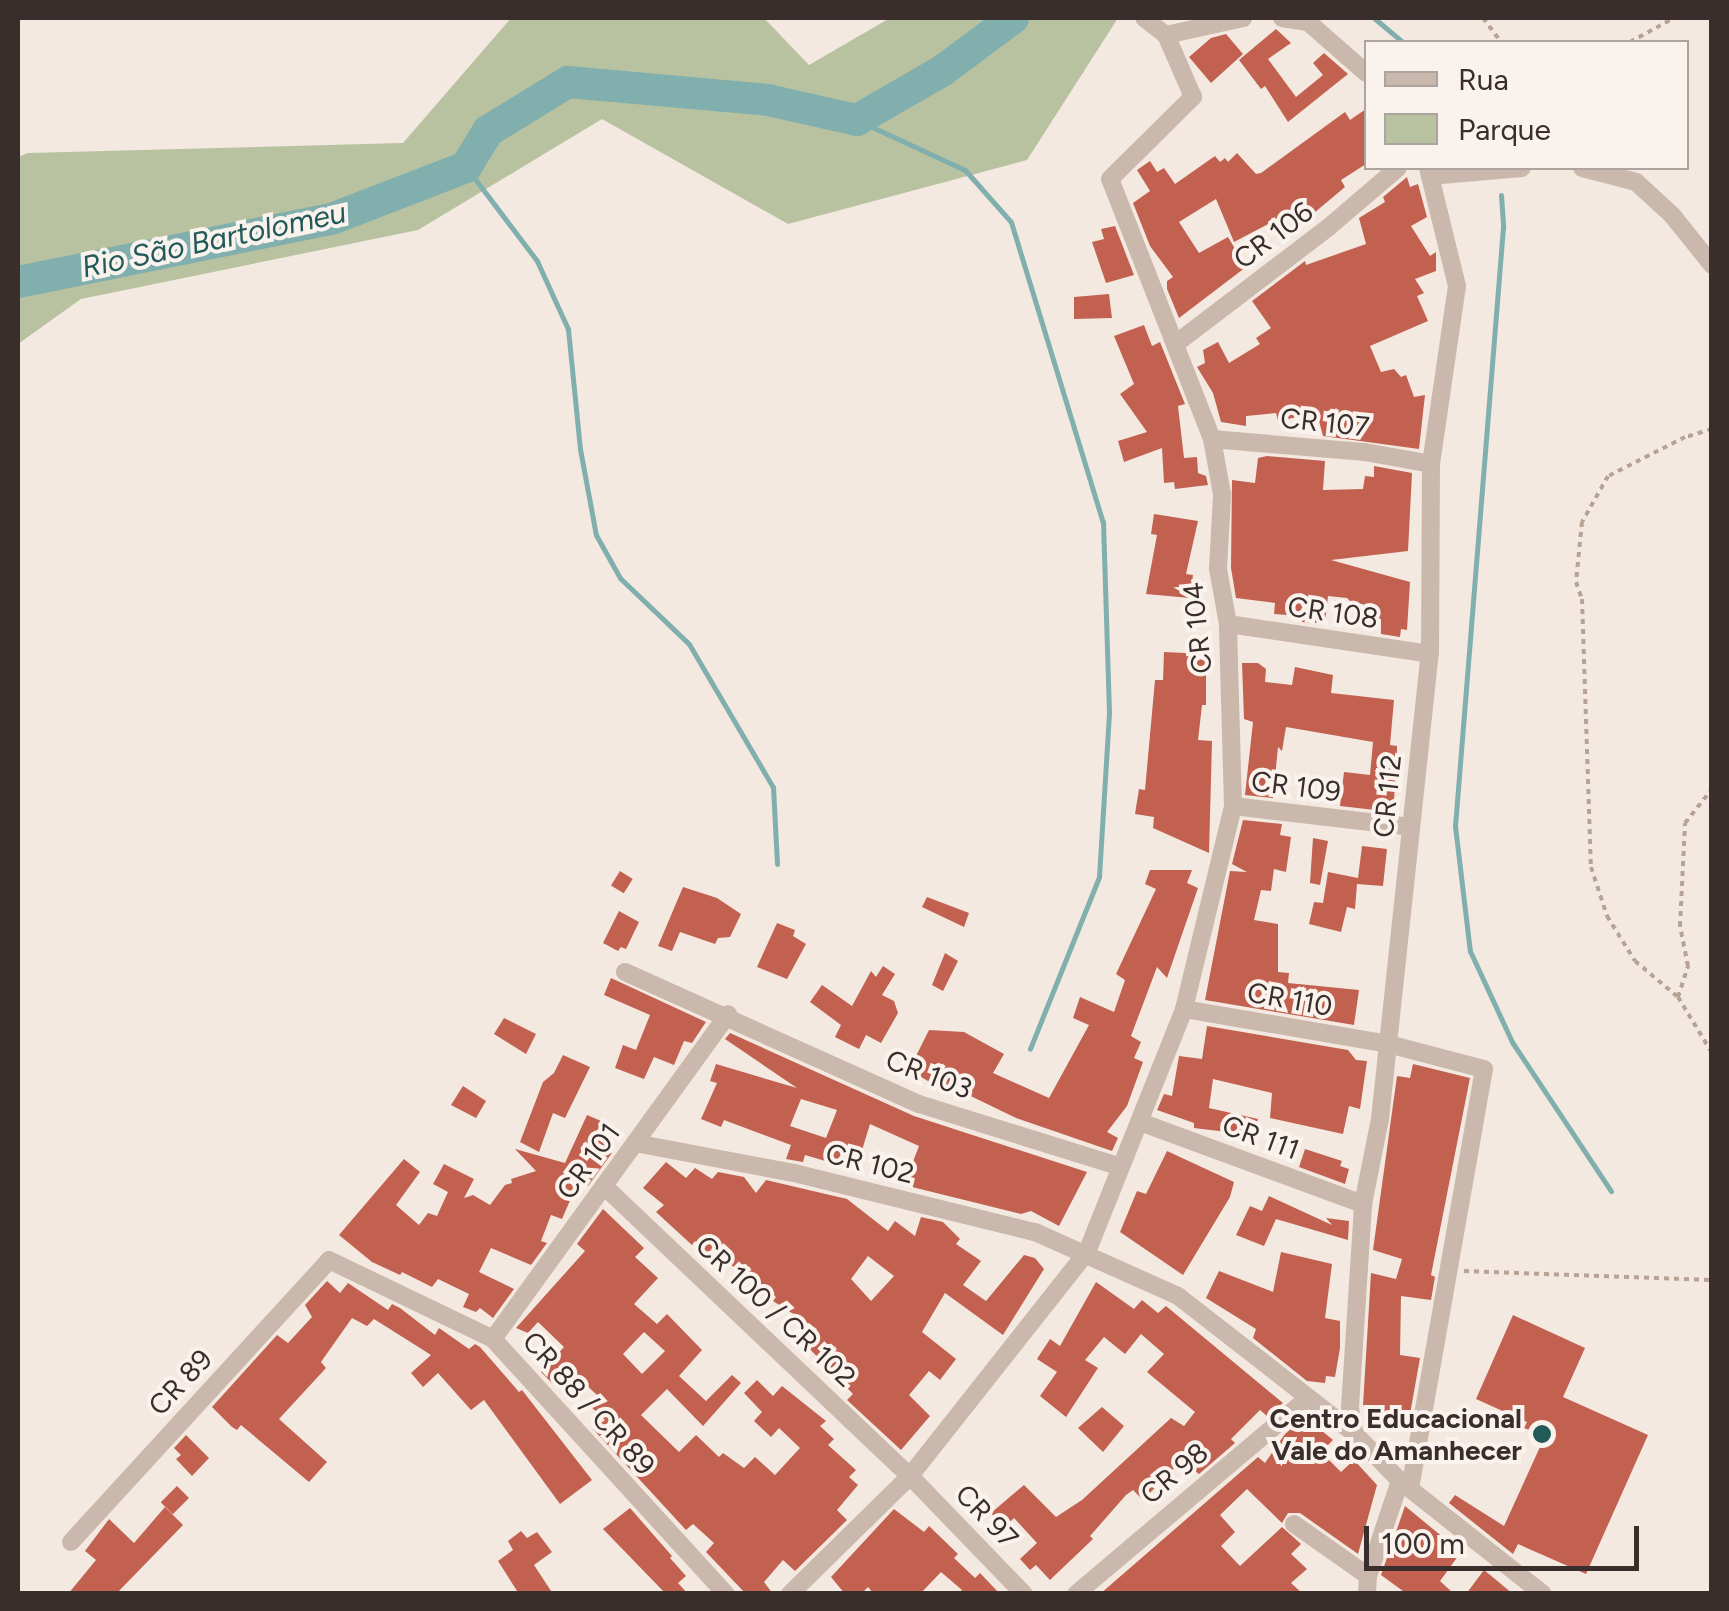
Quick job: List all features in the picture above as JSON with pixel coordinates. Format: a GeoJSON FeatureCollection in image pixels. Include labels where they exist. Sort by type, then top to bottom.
{"type":"FeatureCollection","features":[{"type":"Feature","properties":{"kind":"street"},"geometry":{"type":"LineString","coordinates":[[1144,18],[1166,35],[1243,18]]}},
{"type":"Feature","properties":{"kind":"street"},"geometry":{"type":"LineString","coordinates":[[1282,18],[1308,22],[1364,71]]}},
{"type":"Feature","properties":{"kind":"street","name":"CR 104"},"geometry":{"type":"LineString","coordinates":[[790,1594],[910,1476],[1087,1252],[1118,1166],[1140,1122],[1184,1009],[1233,806],[1228,624],[1218,569],[1222,494],[1212,439],[1178,342],[1110,180],[1193,98],[1166,35]]}},
{"type":"Feature","properties":{"kind":"street","name":"CR 106"},"geometry":{"type":"LineString","coordinates":[[1178,342],[1330,226],[1396,170]]}},
{"type":"Feature","properties":{"kind":"street"},"geometry":{"type":"LineString","coordinates":[[1429,172],[1476,170]]}},
{"type":"Feature","properties":{"kind":"street"},"geometry":{"type":"LineString","coordinates":[[1590,170],[1636,182],[1672,215],[1712,265]]}},
{"type":"Feature","properties":{"kind":"street","name":"CR 112"},"geometry":{"type":"LineString","coordinates":[[1354,1433],[1350,1407],[1362,1204],[1380,1119],[1430,654],[1431,464],[1457,286],[1429,172]]}},
{"type":"Feature","properties":{"kind":"street","name":"CR 107"},"geometry":{"type":"LineString","coordinates":[[1212,439],[1365,452],[1431,464]]}},
{"type":"Feature","properties":{"kind":"street","name":"CR 108"},"geometry":{"type":"LineString","coordinates":[[1228,624],[1430,654]]}},
{"type":"Feature","properties":{"kind":"street","name":"CR 109"},"geometry":{"type":"LineString","coordinates":[[1233,806],[1411,827]]}},
{"type":"Feature","properties":{"kind":"street","name":"CR 103"},"geometry":{"type":"LineString","coordinates":[[625,972],[728,1014],[919,1104],[1118,1166]]}},
{"type":"Feature","properties":{"kind":"street","name":"CR 110"},"geometry":{"type":"LineString","coordinates":[[1184,1009],[1388,1044],[1484,1070],[1449,1270]]}},
{"type":"Feature","properties":{"kind":"street","name":"CR 101"},"geometry":{"type":"LineString","coordinates":[[493,1339],[728,1014]]}},
{"type":"Feature","properties":{"kind":"street","name":"CR 111"},"geometry":{"type":"LineString","coordinates":[[1140,1122],[1362,1204]]}},
{"type":"Feature","properties":{"kind":"street","name":"CR 102"},"geometry":{"type":"LineString","coordinates":[[634,1143],[794,1172],[1035,1232],[1178,1296],[1354,1433],[1405,1485],[1543,1594]]}},
{"type":"Feature","properties":{"kind":"street","name":"CR 100 / CR 102"},"geometry":{"type":"LineString","coordinates":[[604,1186],[910,1476]]}},
{"type":"Feature","properties":{"kind":"street","name":"CR 88 / CR 89"},"geometry":{"type":"LineString","coordinates":[[329,1260],[493,1339],[726,1594]]}},
{"type":"Feature","properties":{"kind":"street","name":"CR 89"},"geometry":{"type":"LineString","coordinates":[[71,1542],[329,1260]]}},
{"type":"Feature","properties":{"kind":"street"},"geometry":{"type":"LineString","coordinates":[[1294,1524],[1368,1589],[1405,1485],[1449,1270]]}},
{"type":"Feature","properties":{"kind":"street","name":"CR 98"},"geometry":{"type":"LineString","coordinates":[[1076,1594],[1308,1398]]}},
{"type":"Feature","properties":{"kind":"street","name":"CR 97"},"geometry":{"type":"LineString","coordinates":[[910,1476],[1024,1594]]}},
{"type":"Feature","properties":{"kind":"path"},"geometry":{"type":"LineString","coordinates":[[1483,18],[1500,40]]}},
{"type":"Feature","properties":{"kind":"path"},"geometry":{"type":"LineString","coordinates":[[1634,40],[1674,18]]}},
{"type":"Feature","properties":{"kind":"path"},"geometry":{"type":"LineString","coordinates":[[1712,429],[1685,436],[1608,476],[1582,522],[1576,582],[1582,600],[1591,867],[1607,916],[1635,961],[1678,997],[1712,1053]]}},
{"type":"Feature","properties":{"kind":"path"},"geometry":{"type":"LineString","coordinates":[[1678,997],[1688,966],[1680,926],[1685,823],[1712,789]]}},
{"type":"Feature","properties":{"kind":"path"},"geometry":{"type":"LineString","coordinates":[[1449,1270],[1712,1280]]}},
{"type":"Feature","properties":{"kind":"green space"},"geometry":{"type":"Polygon","coordinates":[[[511,18],[764,18],[809,65],[890,18],[1118,18],[1027,160],[788,224],[602,119],[418,230],[81,299],[18,344],[18,157],[28,153],[403,143],[511,18]]]}},
{"type":"Feature","properties":{"kind":"building"},"geometry":{"type":"Polygon","coordinates":[[[1276,29],[1291,43],[1268,59],[1296,97],[1323,75],[1313,63],[1324,53],[1348,74],[1288,122],[1265,86],[1261,89],[1239,60],[1276,29]]]}},
{"type":"Feature","properties":{"kind":"building"},"geometry":{"type":"Polygon","coordinates":[[[1226,34],[1243,54],[1211,83],[1189,57],[1211,38],[1226,34]]]}},
{"type":"Feature","properties":{"kind":"building"},"geometry":{"type":"Polygon","coordinates":[[[1364,110],[1364,165],[1341,180],[1345,187],[1308,218],[1302,206],[1234,242],[1216,199],[1179,222],[1199,253],[1228,237],[1246,267],[1179,318],[1167,289],[1167,281],[1173,277],[1150,246],[1133,203],[1150,191],[1137,170],[1150,161],[1157,172],[1164,168],[1175,184],[1215,156],[1220,162],[1225,158],[1228,162],[1237,153],[1256,174],[1261,173],[1345,112],[1350,120],[1364,110]]]}},
{"type":"Feature","properties":{"kind":"building"},"geometry":{"type":"Polygon","coordinates":[[[1407,177],[1410,187],[1418,184],[1427,217],[1411,226],[1430,256],[1436,252],[1436,271],[1415,279],[1424,293],[1417,296],[1428,321],[1370,346],[1381,372],[1394,369],[1401,377],[1406,375],[1414,397],[1425,395],[1419,449],[1323,436],[1317,413],[1278,421],[1276,413],[1246,416],[1246,426],[1221,422],[1213,393],[1197,367],[1205,363],[1203,350],[1218,342],[1229,363],[1260,344],[1256,338],[1271,328],[1252,301],[1305,261],[1306,265],[1366,244],[1359,218],[1385,202],[1383,197],[1407,177]]]}},
{"type":"Feature","properties":{"kind":"building"},"geometry":{"type":"Polygon","coordinates":[[[1115,226],[1134,275],[1106,283],[1092,242],[1104,239],[1101,229],[1115,226]]]}},
{"type":"Feature","properties":{"kind":"building"},"geometry":{"type":"Polygon","coordinates":[[[1109,294],[1112,318],[1074,319],[1074,297],[1109,294]]]}},
{"type":"Feature","properties":{"kind":"building"},"geometry":{"type":"Polygon","coordinates":[[[1144,325],[1152,346],[1160,342],[1185,404],[1178,406],[1184,458],[1197,457],[1198,473],[1206,476],[1208,485],[1175,489],[1174,482],[1164,483],[1162,448],[1124,462],[1118,441],[1147,432],[1120,394],[1134,384],[1114,336],[1144,325]]]}},
{"type":"Feature","properties":{"kind":"building"},"geometry":{"type":"Polygon","coordinates":[[[1258,458],[1325,461],[1323,490],[1363,489],[1365,476],[1374,477],[1374,466],[1412,473],[1408,551],[1331,560],[1410,582],[1407,630],[1401,629],[1400,637],[1381,634],[1381,619],[1363,615],[1363,604],[1353,604],[1347,598],[1328,596],[1325,622],[1317,623],[1302,622],[1302,616],[1274,614],[1275,603],[1236,598],[1231,568],[1232,480],[1255,483],[1258,458]]]}},
{"type":"Feature","properties":{"kind":"building"},"geometry":{"type":"Polygon","coordinates":[[[1154,514],[1198,521],[1186,574],[1193,575],[1190,598],[1146,594],[1157,535],[1151,534],[1154,514]]]}},
{"type":"Feature","properties":{"kind":"building"},"geometry":{"type":"Polygon","coordinates":[[[1164,652],[1206,654],[1206,705],[1202,705],[1198,740],[1212,741],[1209,853],[1153,828],[1154,817],[1135,814],[1139,789],[1145,790],[1155,680],[1163,680],[1164,652]]]}},
{"type":"Feature","properties":{"kind":"building"},"geometry":{"type":"Polygon","coordinates":[[[1242,663],[1258,663],[1266,669],[1265,682],[1292,685],[1295,667],[1333,675],[1331,693],[1394,700],[1390,745],[1397,746],[1393,812],[1340,806],[1344,772],[1370,775],[1373,742],[1286,727],[1282,751],[1278,747],[1273,798],[1245,795],[1253,722],[1244,719],[1242,663]]]}},
{"type":"Feature","properties":{"kind":"building"},"geometry":{"type":"Polygon","coordinates":[[[1243,820],[1282,824],[1280,835],[1291,837],[1286,872],[1274,869],[1271,891],[1261,890],[1254,920],[1278,924],[1278,972],[1289,973],[1288,983],[1359,990],[1354,1025],[1205,1000],[1230,871],[1247,872],[1232,864],[1243,820]]]}},
{"type":"Feature","properties":{"kind":"building"},"geometry":{"type":"Polygon","coordinates":[[[1313,838],[1328,841],[1320,885],[1310,883],[1313,838]]]}},
{"type":"Feature","properties":{"kind":"building"},"geometry":{"type":"Polygon","coordinates":[[[1362,846],[1387,849],[1383,886],[1357,884],[1355,909],[1347,907],[1341,932],[1309,924],[1314,902],[1323,903],[1328,872],[1358,878],[1362,846]]]}},
{"type":"Feature","properties":{"kind":"building"},"geometry":{"type":"Polygon","coordinates":[[[1150,870],[1192,870],[1187,883],[1198,888],[1167,978],[1157,967],[1131,1036],[1141,1042],[1134,1058],[1143,1062],[1127,1106],[1107,1132],[1118,1138],[1112,1151],[1016,1118],[948,1085],[947,1092],[909,1070],[929,1030],[964,1032],[1004,1054],[993,1073],[1049,1098],[1089,1025],[1073,1018],[1080,997],[1114,1012],[1125,980],[1116,974],[1156,889],[1145,884],[1150,870]]]}},
{"type":"Feature","properties":{"kind":"building"},"geometry":{"type":"Polygon","coordinates":[[[620,871],[633,879],[624,893],[611,885],[620,871]]]}},
{"type":"Feature","properties":{"kind":"building"},"geometry":{"type":"Polygon","coordinates":[[[683,887],[717,898],[741,914],[730,937],[718,938],[715,944],[680,932],[672,951],[658,946],[683,887]]]}},
{"type":"Feature","properties":{"kind":"building"},"geometry":{"type":"Polygon","coordinates":[[[927,897],[969,913],[964,927],[922,907],[927,897]]]}},
{"type":"Feature","properties":{"kind":"building"},"geometry":{"type":"Polygon","coordinates":[[[619,911],[639,922],[626,949],[621,947],[618,951],[603,943],[619,911]]]}},
{"type":"Feature","properties":{"kind":"building"},"geometry":{"type":"Polygon","coordinates":[[[777,923],[795,930],[793,936],[806,944],[787,979],[757,967],[777,923]]]}},
{"type":"Feature","properties":{"kind":"building"},"geometry":{"type":"Polygon","coordinates":[[[945,953],[958,961],[943,991],[932,985],[945,953]]]}},
{"type":"Feature","properties":{"kind":"building"},"geometry":{"type":"Polygon","coordinates":[[[883,966],[895,974],[882,995],[894,1001],[898,1013],[881,1043],[866,1035],[859,1049],[835,1037],[841,1025],[810,1002],[822,985],[852,1006],[871,971],[876,977],[883,966]]]}},
{"type":"Feature","properties":{"kind":"building"},"geometry":{"type":"Polygon","coordinates":[[[611,978],[706,1022],[692,1043],[684,1041],[674,1065],[654,1057],[644,1079],[615,1068],[623,1045],[636,1050],[650,1015],[604,995],[611,978]]]}},
{"type":"Feature","properties":{"kind":"building"},"geometry":{"type":"Polygon","coordinates":[[[504,1018],[536,1034],[526,1054],[494,1034],[504,1018]]]}},
{"type":"Feature","properties":{"kind":"building"},"geometry":{"type":"Polygon","coordinates":[[[1207,1026],[1348,1050],[1356,1060],[1367,1061],[1360,1109],[1349,1106],[1343,1134],[1270,1118],[1272,1093],[1213,1079],[1209,1108],[1258,1119],[1253,1135],[1194,1128],[1194,1123],[1157,1110],[1164,1094],[1172,1096],[1179,1056],[1202,1059],[1207,1026]]]}},
{"type":"Feature","properties":{"kind":"building"},"geometry":{"type":"Polygon","coordinates":[[[730,1033],[914,1116],[1087,1172],[1059,1226],[1031,1211],[1021,1214],[904,1185],[919,1146],[870,1124],[856,1170],[805,1155],[803,1162],[786,1159],[791,1145],[724,1120],[721,1127],[701,1119],[717,1083],[710,1081],[716,1064],[797,1088],[725,1039],[730,1033]],[[801,1099],[790,1126],[826,1138],[837,1110],[801,1099]]]}},
{"type":"Feature","properties":{"kind":"building"},"geometry":{"type":"Polygon","coordinates":[[[563,1055],[590,1067],[565,1118],[553,1113],[539,1152],[520,1142],[543,1082],[554,1073],[563,1055]]]}},
{"type":"Feature","properties":{"kind":"building"},"geometry":{"type":"Polygon","coordinates":[[[1413,1064],[1470,1078],[1431,1275],[1435,1277],[1431,1300],[1401,1296],[1400,1355],[1420,1358],[1407,1431],[1380,1427],[1383,1410],[1363,1405],[1371,1273],[1396,1279],[1402,1259],[1373,1250],[1397,1076],[1410,1078],[1413,1064]]]}},
{"type":"Feature","properties":{"kind":"building"},"geometry":{"type":"Polygon","coordinates":[[[463,1086],[486,1101],[476,1118],[451,1105],[463,1086]]]}},
{"type":"Feature","properties":{"kind":"building"},"geometry":{"type":"Polygon","coordinates":[[[587,1115],[613,1126],[604,1150],[612,1153],[588,1186],[578,1182],[562,1219],[551,1215],[541,1241],[547,1243],[531,1265],[491,1248],[479,1272],[514,1289],[493,1318],[480,1308],[476,1312],[463,1307],[469,1294],[438,1279],[432,1287],[402,1272],[400,1275],[372,1262],[339,1235],[404,1159],[420,1172],[396,1205],[419,1225],[428,1213],[437,1216],[448,1192],[433,1184],[444,1164],[474,1179],[464,1198],[473,1195],[490,1205],[505,1185],[512,1183],[511,1179],[536,1171],[515,1149],[565,1163],[587,1115]]]}},
{"type":"Feature","properties":{"kind":"building"},"geometry":{"type":"Polygon","coordinates":[[[1305,1149],[1342,1161],[1340,1166],[1349,1169],[1345,1184],[1299,1167],[1305,1149]]]}},
{"type":"Feature","properties":{"kind":"building"},"geometry":{"type":"Polygon","coordinates":[[[1167,1151],[1234,1182],[1230,1197],[1183,1275],[1120,1232],[1137,1191],[1146,1194],[1167,1151]]]}},
{"type":"Feature","properties":{"kind":"building"},"geometry":{"type":"Polygon","coordinates":[[[666,1162],[686,1178],[695,1168],[712,1179],[718,1172],[744,1177],[756,1193],[766,1180],[847,1199],[888,1231],[895,1221],[915,1236],[921,1217],[943,1222],[960,1239],[956,1244],[981,1261],[963,1285],[986,1301],[1024,1255],[1035,1258],[1044,1269],[1003,1335],[945,1293],[922,1332],[956,1359],[940,1380],[929,1371],[909,1395],[930,1416],[901,1450],[847,1400],[853,1394],[804,1343],[817,1329],[773,1301],[776,1297],[744,1269],[740,1273],[724,1258],[719,1263],[695,1241],[692,1245],[656,1212],[664,1205],[643,1188],[666,1162]],[[868,1256],[851,1279],[871,1301],[894,1276],[868,1256]]]}},
{"type":"Feature","properties":{"kind":"building"},"geometry":{"type":"Polygon","coordinates":[[[1269,1196],[1332,1225],[1326,1218],[1349,1221],[1348,1240],[1276,1219],[1264,1246],[1236,1235],[1250,1206],[1262,1211],[1269,1196]]]}},
{"type":"Feature","properties":{"kind":"building"},"geometry":{"type":"Polygon","coordinates":[[[603,1209],[644,1248],[635,1257],[658,1278],[634,1304],[657,1324],[667,1314],[702,1350],[679,1376],[706,1401],[732,1375],[741,1383],[703,1426],[667,1389],[641,1415],[679,1452],[696,1435],[719,1457],[723,1453],[744,1468],[755,1457],[775,1475],[800,1448],[779,1428],[771,1437],[754,1421],[762,1412],[744,1393],[757,1380],[773,1396],[782,1386],[826,1421],[820,1426],[834,1439],[828,1445],[856,1470],[849,1477],[858,1485],[837,1510],[847,1520],[795,1571],[783,1560],[764,1582],[773,1594],[746,1594],[706,1552],[714,1543],[693,1524],[686,1530],[593,1429],[605,1420],[589,1405],[598,1396],[570,1370],[555,1386],[541,1372],[564,1347],[538,1322],[528,1333],[516,1328],[585,1251],[577,1244],[603,1209]],[[644,1332],[623,1354],[642,1374],[665,1351],[644,1332]]]}},
{"type":"Feature","properties":{"kind":"building"},"geometry":{"type":"Polygon","coordinates":[[[1281,1252],[1332,1264],[1325,1318],[1340,1321],[1340,1348],[1335,1377],[1326,1376],[1325,1383],[1307,1381],[1253,1338],[1256,1329],[1206,1298],[1219,1271],[1273,1292],[1281,1252]]]}},
{"type":"Feature","properties":{"kind":"building"},"geometry":{"type":"Polygon","coordinates":[[[327,1281],[340,1293],[348,1283],[388,1310],[392,1304],[400,1308],[435,1335],[439,1328],[469,1349],[475,1344],[480,1347],[519,1392],[522,1390],[592,1480],[560,1504],[484,1400],[471,1410],[438,1373],[423,1387],[411,1373],[431,1355],[374,1319],[367,1326],[352,1318],[321,1362],[326,1368],[279,1419],[327,1462],[309,1482],[241,1425],[237,1430],[232,1427],[212,1407],[277,1335],[288,1343],[312,1317],[305,1305],[327,1281]]]}},
{"type":"Feature","properties":{"kind":"building"},"geometry":{"type":"Polygon","coordinates":[[[1096,1282],[1134,1309],[1142,1300],[1158,1313],[1166,1306],[1283,1403],[1267,1416],[1260,1410],[1231,1439],[1235,1443],[1199,1474],[1181,1461],[1143,1500],[1133,1490],[1126,1495],[1090,1536],[1093,1539],[1050,1580],[1036,1565],[1030,1570],[1020,1559],[1037,1543],[1014,1518],[1004,1528],[991,1513],[1024,1485],[1056,1517],[1082,1500],[1171,1418],[1184,1426],[1195,1412],[1147,1372],[1164,1354],[1141,1334],[1125,1354],[1104,1337],[1085,1360],[1098,1368],[1066,1417],[1040,1396],[1057,1372],[1037,1359],[1050,1339],[1060,1346],[1096,1282]]]}},
{"type":"Feature","properties":{"kind":"building"},"geometry":{"type":"Polygon","coordinates":[[[1513,1315],[1585,1348],[1563,1397],[1648,1435],[1586,1574],[1518,1544],[1513,1554],[1449,1503],[1455,1495],[1504,1526],[1545,1436],[1524,1428],[1527,1422],[1476,1399],[1513,1315]]]}},
{"type":"Feature","properties":{"kind":"building"},"geometry":{"type":"Polygon","coordinates":[[[1102,1407],[1124,1426],[1103,1452],[1078,1428],[1102,1407]]]}},
{"type":"Feature","properties":{"kind":"building"},"geometry":{"type":"Polygon","coordinates":[[[1305,1417],[1333,1440],[1321,1452],[1341,1472],[1354,1460],[1377,1485],[1358,1554],[1300,1513],[1288,1513],[1282,1523],[1247,1489],[1220,1515],[1235,1532],[1221,1546],[1240,1566],[1282,1527],[1301,1544],[1291,1554],[1307,1569],[1291,1583],[1303,1594],[1100,1594],[1258,1457],[1265,1463],[1285,1434],[1305,1417]]]}},
{"type":"Feature","properties":{"kind":"building"},"geometry":{"type":"Polygon","coordinates":[[[186,1435],[209,1458],[192,1476],[176,1459],[181,1455],[174,1448],[186,1435]]]}},
{"type":"Feature","properties":{"kind":"building"},"geometry":{"type":"Polygon","coordinates":[[[177,1486],[189,1498],[173,1514],[161,1502],[177,1486]]]}},
{"type":"Feature","properties":{"kind":"building"},"geometry":{"type":"Polygon","coordinates":[[[1405,1506],[1461,1552],[1440,1581],[1454,1594],[1407,1594],[1381,1575],[1405,1506]]]}},
{"type":"Feature","properties":{"kind":"building"},"geometry":{"type":"Polygon","coordinates":[[[165,1507],[183,1525],[116,1594],[68,1594],[96,1560],[85,1551],[109,1519],[134,1543],[165,1507]]]}},
{"type":"Feature","properties":{"kind":"building"},"geometry":{"type":"Polygon","coordinates":[[[630,1508],[686,1576],[678,1583],[688,1594],[666,1594],[603,1529],[630,1508]]]}},
{"type":"Feature","properties":{"kind":"building"},"geometry":{"type":"Polygon","coordinates":[[[894,1509],[924,1532],[929,1526],[958,1554],[954,1558],[975,1578],[980,1573],[1000,1594],[958,1594],[962,1590],[941,1572],[920,1594],[874,1594],[868,1587],[861,1594],[845,1594],[831,1577],[894,1509]]]}},
{"type":"Feature","properties":{"kind":"building"},"geometry":{"type":"Polygon","coordinates":[[[521,1531],[527,1538],[537,1532],[552,1552],[534,1565],[553,1594],[519,1594],[498,1561],[513,1550],[508,1541],[521,1531]]]}},
{"type":"Feature","properties":{"kind":"building"},"geometry":{"type":"Polygon","coordinates":[[[1484,1570],[1495,1579],[1513,1594],[1466,1594],[1484,1570]]]}},
{"type":"Feature","properties":{"kind":"waterway","name":"Rio São Bartolomeu"},"geometry":{"type":"LineString","coordinates":[[18,282],[334,218],[466,167],[488,131],[568,82],[768,100],[857,120],[942,71],[1013,18]]}},
{"type":"Feature","properties":{"kind":"waterway"},"geometry":{"type":"LineString","coordinates":[[1374,18],[1401,40]]}},
{"type":"Feature","properties":{"kind":"waterway"},"geometry":{"type":"LineString","coordinates":[[857,120],[965,170],[1011,222],[1103,522],[1109,713],[1099,877],[1030,1049]]}},
{"type":"Feature","properties":{"kind":"waterway"},"geometry":{"type":"LineString","coordinates":[[466,167],[537,261],[568,329],[580,449],[596,535],[620,578],[689,644],[773,787],[777,864]]}},
{"type":"Feature","properties":{"kind":"waterway"},"geometry":{"type":"LineString","coordinates":[[1501,195],[1503,227],[1455,826],[1470,951],[1512,1042],[1611,1191]]}},
{"type":"Feature","properties":{"kind":"place","name":"Centro Educacional Vale do Amanhecer"},"geometry":{"type":"Point","coordinates":[1542,1434]}}]}
